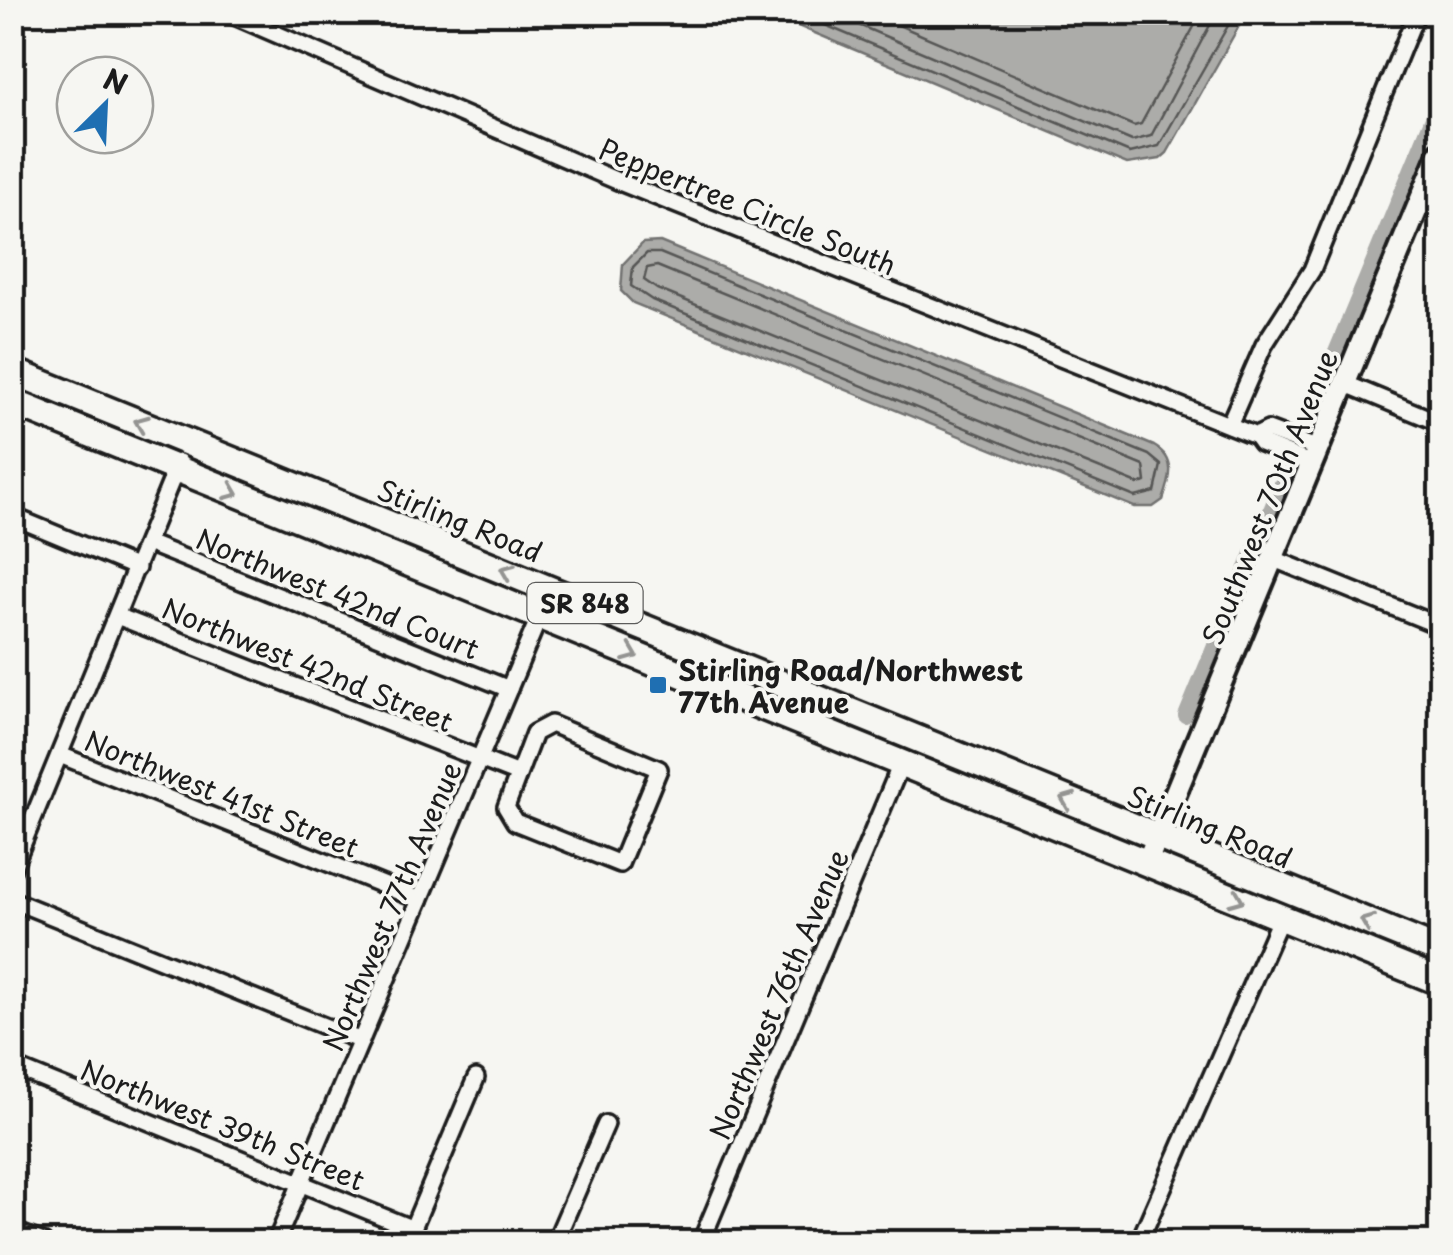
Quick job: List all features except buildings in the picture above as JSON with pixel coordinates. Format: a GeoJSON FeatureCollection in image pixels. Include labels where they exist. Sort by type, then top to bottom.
{"type":"FeatureCollection","features":[{"type":"Feature","properties":{"kind":"main road","name":"Stirling Road"},"geometry":{"type":"LineString","coordinates":[[12,371],[1440,952]]}},
{"type":"Feature","properties":{"kind":"main road","name":"Stirling Road"},"geometry":{"type":"LineString","coordinates":[[12,402],[1435,979]]}},
{"type":"Feature","properties":{"kind":"main road"},"geometry":{"type":"LineString","coordinates":[[1435,979],[1440,952]]}},
{"type":"Feature","properties":{"kind":"street","name":"Peppertree Circle South"},"geometry":{"type":"LineString","coordinates":[[225,12],[622,183],[1229,426],[1256,436],[1268,430],[1316,457]]}},
{"type":"Feature","properties":{"kind":"street"},"geometry":{"type":"LineString","coordinates":[[1229,426],[1264,345],[1312,270],[1418,12]]}},
{"type":"Feature","properties":{"kind":"street","name":"Southwest 70th Avenue"},"geometry":{"type":"LineString","coordinates":[[1147,862],[1440,153]]}},
{"type":"Feature","properties":{"kind":"street"},"geometry":{"type":"LineString","coordinates":[[1420,202],[1440,210]]}},
{"type":"Feature","properties":{"kind":"street"},"geometry":{"type":"LineString","coordinates":[[1346,384],[1440,423]]}},
{"type":"Feature","properties":{"kind":"street"},"geometry":{"type":"LineString","coordinates":[[12,870],[188,442]]}},
{"type":"Feature","properties":{"kind":"street"},"geometry":{"type":"LineString","coordinates":[[12,516],[137,568]]}},
{"type":"Feature","properties":{"kind":"street","name":"Northwest 42nd Court"},"geometry":{"type":"LineString","coordinates":[[148,543],[509,689]]}},
{"type":"Feature","properties":{"kind":"street"},"geometry":{"type":"LineString","coordinates":[[1274,559],[1440,626]]}},
{"type":"Feature","properties":{"kind":"street","name":"Northwest 77th Avenue"},"geometry":{"type":"LineString","coordinates":[[276,1242],[551,589]]}},
{"type":"Feature","properties":{"kind":"street","name":"Northwest 42nd Street"},"geometry":{"type":"LineString","coordinates":[[117,616],[518,774]]}},
{"type":"Feature","properties":{"kind":"street"},"geometry":{"type":"LineString","coordinates":[[551,724],[659,769],[620,864],[515,822],[506,806],[518,774],[534,733],[551,724]]}},
{"type":"Feature","properties":{"kind":"street","name":"Northwest 41st Street"},"geometry":{"type":"LineString","coordinates":[[60,755],[420,900]]}},
{"type":"Feature","properties":{"kind":"street","name":"Northwest 76th Avenue"},"geometry":{"type":"LineString","coordinates":[[701,1242],[901,764]]}},
{"type":"Feature","properties":{"kind":"street"},"geometry":{"type":"LineString","coordinates":[[12,900],[361,1041]]}},
{"type":"Feature","properties":{"kind":"street"},"geometry":{"type":"LineString","coordinates":[[1139,1242],[1281,918]]}},
{"type":"Feature","properties":{"kind":"street","name":"Northwest 39th Street"},"geometry":{"type":"LineString","coordinates":[[12,1066],[302,1182],[410,1236]]}},
{"type":"Feature","properties":{"kind":"street"},"geometry":{"type":"LineString","coordinates":[[410,1236],[476,1078]]}},
{"type":"Feature","properties":{"kind":"street"},"geometry":{"type":"LineString","coordinates":[[555,1242],[606,1124]]}},
{"type":"Feature","properties":{"kind":"street"},"geometry":{"type":"LineString","coordinates":[[12,1230],[44,1242]]}},
{"type":"Feature","properties":{"kind":"water"},"geometry":{"type":"Polygon","coordinates":[[[767,13],[1240,13],[1239,26],[1167,153],[1160,159],[1127,164],[767,13]]]}},
{"type":"Feature","properties":{"kind":"water"},"geometry":{"type":"Polygon","coordinates":[[[660,242],[1154,446],[1169,463],[1170,477],[1163,500],[1153,507],[1134,507],[633,303],[621,291],[623,264],[643,243],[660,242]]]}},
{"type":"Feature","properties":{"kind":"waterway"},"geometry":{"type":"LineString","coordinates":[[1297,444],[1440,98]]}},
{"type":"Feature","properties":{"kind":"waterway"},"geometry":{"type":"LineString","coordinates":[[1185,716],[1289,464]]}},
{"type":"Feature","properties":{"kind":"place","name":"Stirling Road/Northwest 77th Avenue"},"geometry":{"type":"Point","coordinates":[658,685]}}]}
